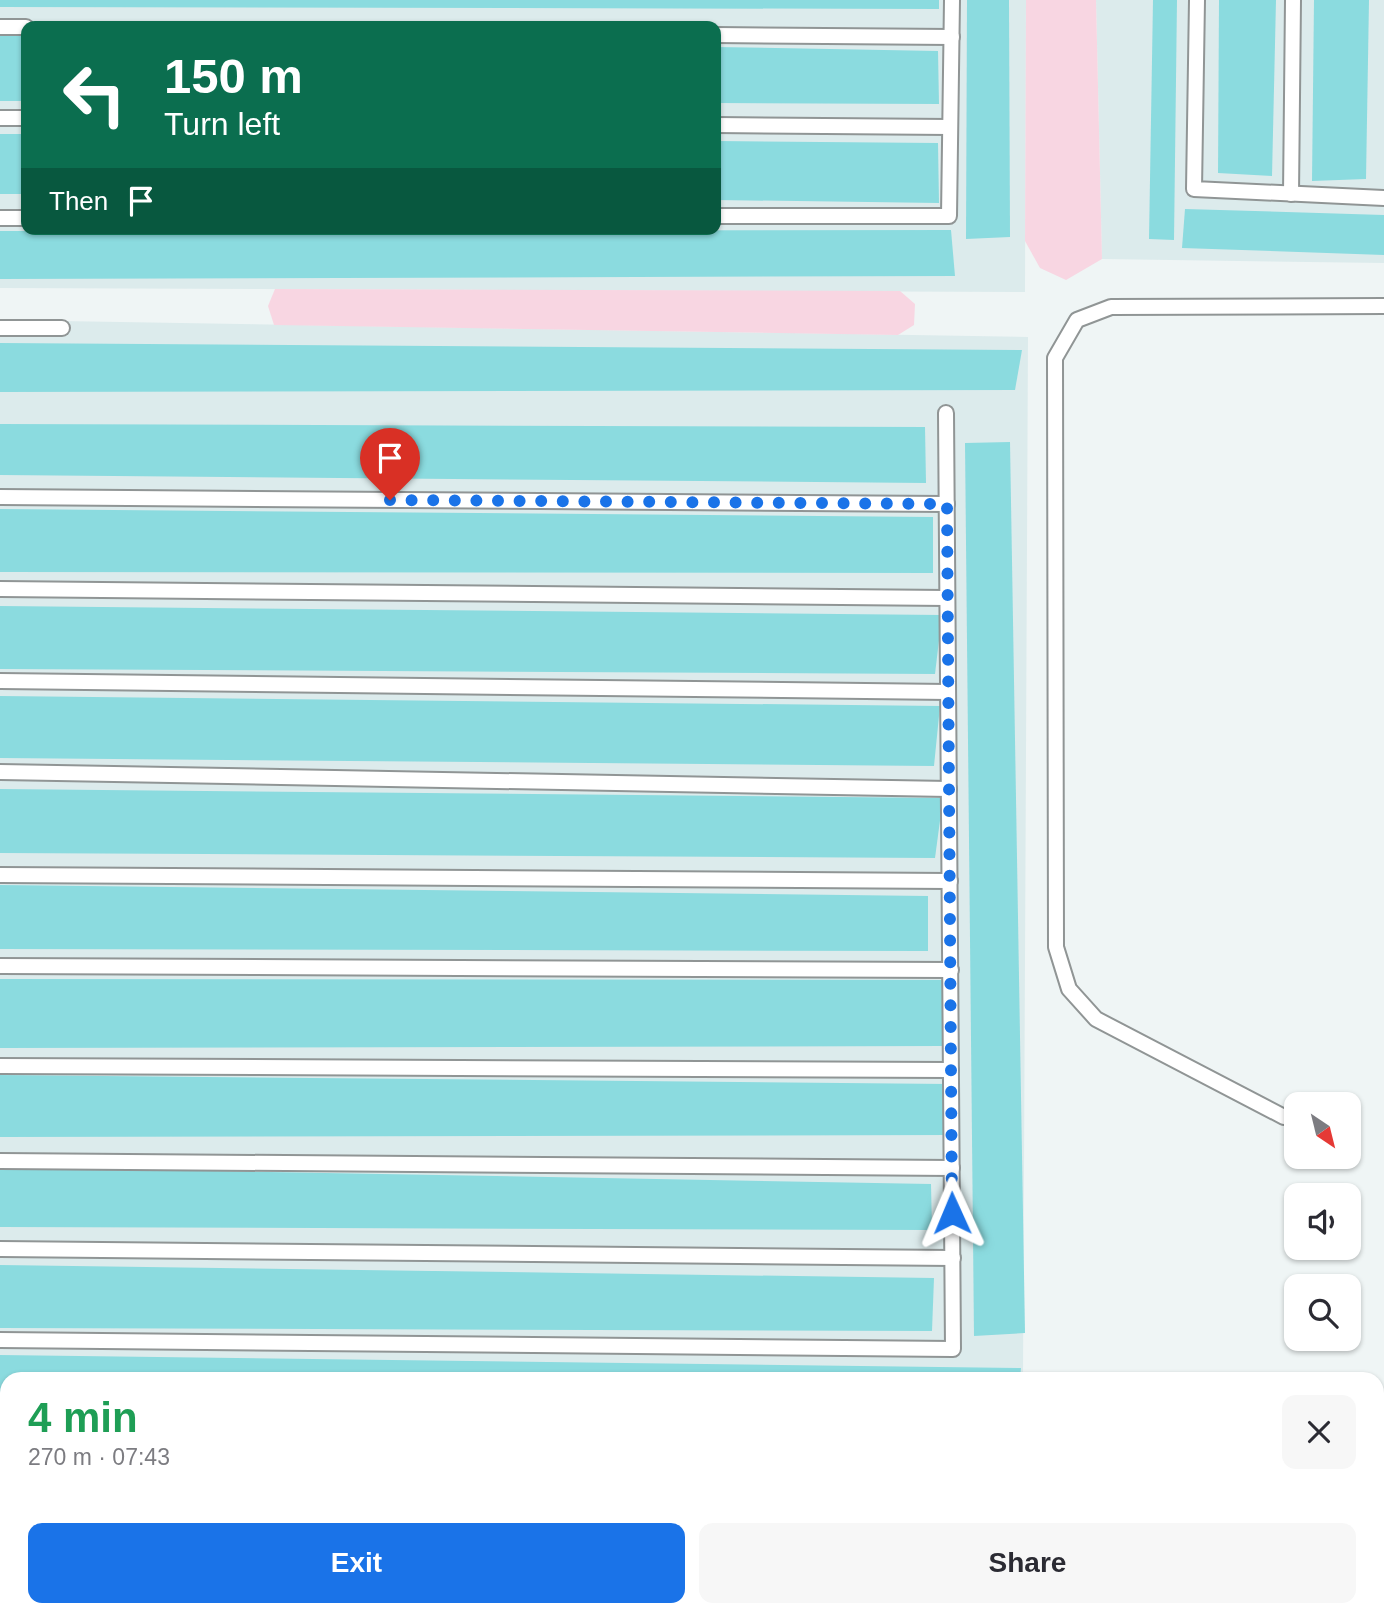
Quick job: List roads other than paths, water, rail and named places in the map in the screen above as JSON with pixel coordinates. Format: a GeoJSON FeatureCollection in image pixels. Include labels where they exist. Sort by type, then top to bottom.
{"type":"FeatureCollection","features":[{"type":"Feature","properties":{"kind":"lane"},"geometry":{"type":"LineString","coordinates":[[721,216],[949,216],[952,0]]}},
{"type":"Feature","properties":{"kind":"lane"},"geometry":{"type":"LineString","coordinates":[[1197,0],[1194,189],[1384,198]]}},
{"type":"Feature","properties":{"kind":"lane"},"geometry":{"type":"LineString","coordinates":[[1291,194],[1293,0]]}},
{"type":"Feature","properties":{"kind":"lane"},"geometry":{"type":"LineString","coordinates":[[0,27],[21,27]]}},
{"type":"Feature","properties":{"kind":"lane"},"geometry":{"type":"LineString","coordinates":[[721,35],[952,37]]}},
{"type":"Feature","properties":{"kind":"lane"},"geometry":{"type":"LineString","coordinates":[[0,118],[21,118]]}},
{"type":"Feature","properties":{"kind":"lane"},"geometry":{"type":"LineString","coordinates":[[721,125],[950,127]]}},
{"type":"Feature","properties":{"kind":"lane"},"geometry":{"type":"LineString","coordinates":[[0,218],[21,218]]}},
{"type":"Feature","properties":{"kind":"lane"},"geometry":{"type":"LineString","coordinates":[[1284,1116],[1096,1019],[1069,989],[1056,947],[1055,358],[1077,320],[1111,307],[1384,306]]}},
{"type":"Feature","properties":{"kind":"lane"},"geometry":{"type":"LineString","coordinates":[[0,328],[62,328]]}},
{"type":"Feature","properties":{"kind":"lane"},"geometry":{"type":"LineString","coordinates":[[0,1340],[953,1349],[946,413]]}},
{"type":"Feature","properties":{"kind":"lane"},"geometry":{"type":"LineString","coordinates":[[0,497],[947,504]]}},
{"type":"Feature","properties":{"kind":"lane"},"geometry":{"type":"LineString","coordinates":[[0,589],[947,598]]}},
{"type":"Feature","properties":{"kind":"lane"},"geometry":{"type":"LineString","coordinates":[[0,681],[948,692]]}},
{"type":"Feature","properties":{"kind":"lane"},"geometry":{"type":"LineString","coordinates":[[0,772],[949,789]]}},
{"type":"Feature","properties":{"kind":"lane"},"geometry":{"type":"LineString","coordinates":[[0,875],[950,881]]}},
{"type":"Feature","properties":{"kind":"lane"},"geometry":{"type":"LineString","coordinates":[[0,966],[951,971]]}},
{"type":"Feature","properties":{"kind":"lane"},"geometry":{"type":"LineString","coordinates":[[0,1066],[951,1070]]}},
{"type":"Feature","properties":{"kind":"lane"},"geometry":{"type":"LineString","coordinates":[[0,1161],[952,1168]]}},
{"type":"Feature","properties":{"kind":"lane"},"geometry":{"type":"LineString","coordinates":[[0,1249],[953,1258]]}}]}
